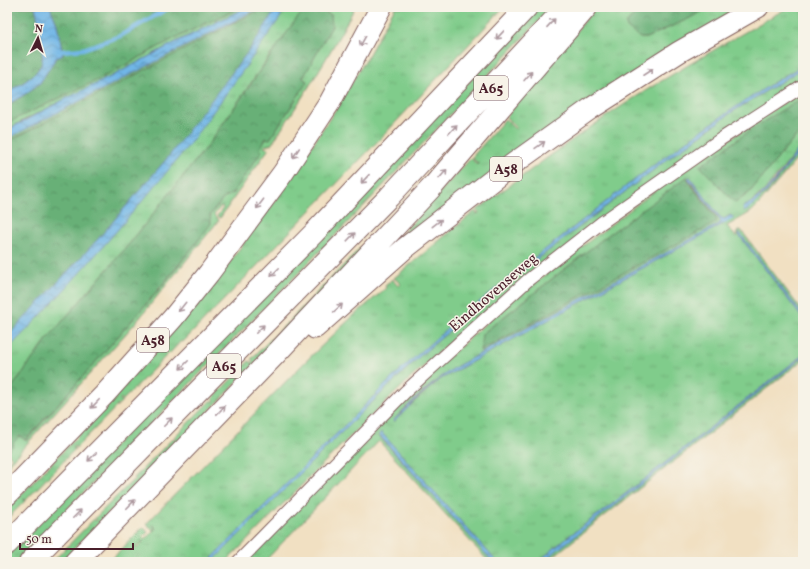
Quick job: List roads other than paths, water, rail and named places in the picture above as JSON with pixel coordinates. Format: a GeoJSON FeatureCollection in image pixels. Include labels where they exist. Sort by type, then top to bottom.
{"type":"FeatureCollection","features":[{"type":"Feature","properties":{"kind":"highway","name":"A58"},"geometry":{"type":"LineString","coordinates":[[7,495],[104,395],[173,318],[209,273],[283,172],[330,102],[381,7]]}},
{"type":"Feature","properties":{"kind":"highway","name":"A65"},"geometry":{"type":"LineString","coordinates":[[7,544],[314,233],[527,7]]}},
{"type":"Feature","properties":{"kind":"highway","name":"A65"},"geometry":{"type":"LineString","coordinates":[[30,562],[379,208],[566,7]]}},
{"type":"Feature","properties":{"kind":"highway","name":"A58"},"geometry":{"type":"LineString","coordinates":[[75,562],[273,356],[434,185],[587,7]]}},
{"type":"Feature","properties":{"kind":"highway","name":"A58"},"geometry":{"type":"LineString","coordinates":[[273,356],[318,325],[404,249],[513,164],[597,105],[679,52],[758,7]]}},
{"type":"Feature","properties":{"kind":"street","name":"Eindhovenseweg"},"geometry":{"type":"LineString","coordinates":[[238,562],[405,392],[528,280],[607,219],[721,139],[803,86]]}},
{"type":"Feature","properties":{"kind":"water"},"geometry":{"type":"Polygon","coordinates":[[[35,7],[50,7],[57,24],[63,55],[56,58],[40,83],[7,105],[7,92],[31,77],[41,65],[42,46],[35,7]]]}},
{"type":"Feature","properties":{"kind":"water"},"geometry":{"type":"Polygon","coordinates":[[[247,7],[261,7],[7,139],[7,130],[176,42],[247,7]]]}},
{"type":"Feature","properties":{"kind":"water"},"geometry":{"type":"Polygon","coordinates":[[[279,9],[283,11],[280,18],[188,146],[88,264],[7,350],[7,337],[98,239],[169,156],[250,49],[273,14],[279,9]]]}},
{"type":"Feature","properties":{"kind":"water"},"geometry":{"type":"Polygon","coordinates":[[[803,65],[803,68],[732,112],[665,161],[505,284],[421,355],[212,562],[208,562],[390,380],[457,320],[601,205],[657,163],[743,102],[803,65]]]}},
{"type":"Feature","properties":{"kind":"water"},"geometry":{"type":"Polygon","coordinates":[[[803,143],[803,148],[768,190],[744,212],[743,207],[760,196],[768,188],[803,143]]]}},
{"type":"Feature","properties":{"kind":"water"},"geometry":{"type":"Polygon","coordinates":[[[690,177],[720,217],[724,219],[731,215],[734,218],[439,380],[420,396],[394,422],[393,421],[432,384],[459,365],[719,224],[721,221],[688,178],[690,177]]]}},
{"type":"Feature","properties":{"kind":"water"},"geometry":{"type":"Polygon","coordinates":[[[739,232],[803,316],[803,319],[739,235],[739,232]]]}},
{"type":"Feature","properties":{"kind":"water"},"geometry":{"type":"Polygon","coordinates":[[[803,355],[803,357],[542,562],[538,562],[565,539],[611,505],[803,355]]]}},
{"type":"Feature","properties":{"kind":"water"},"geometry":{"type":"Polygon","coordinates":[[[381,432],[497,562],[493,562],[379,435],[381,432]]]}},
{"type":"Feature","properties":{"kind":"waterway"},"geometry":{"type":"LineString","coordinates":[[62,51],[83,49],[120,36],[170,7]]}}]}
